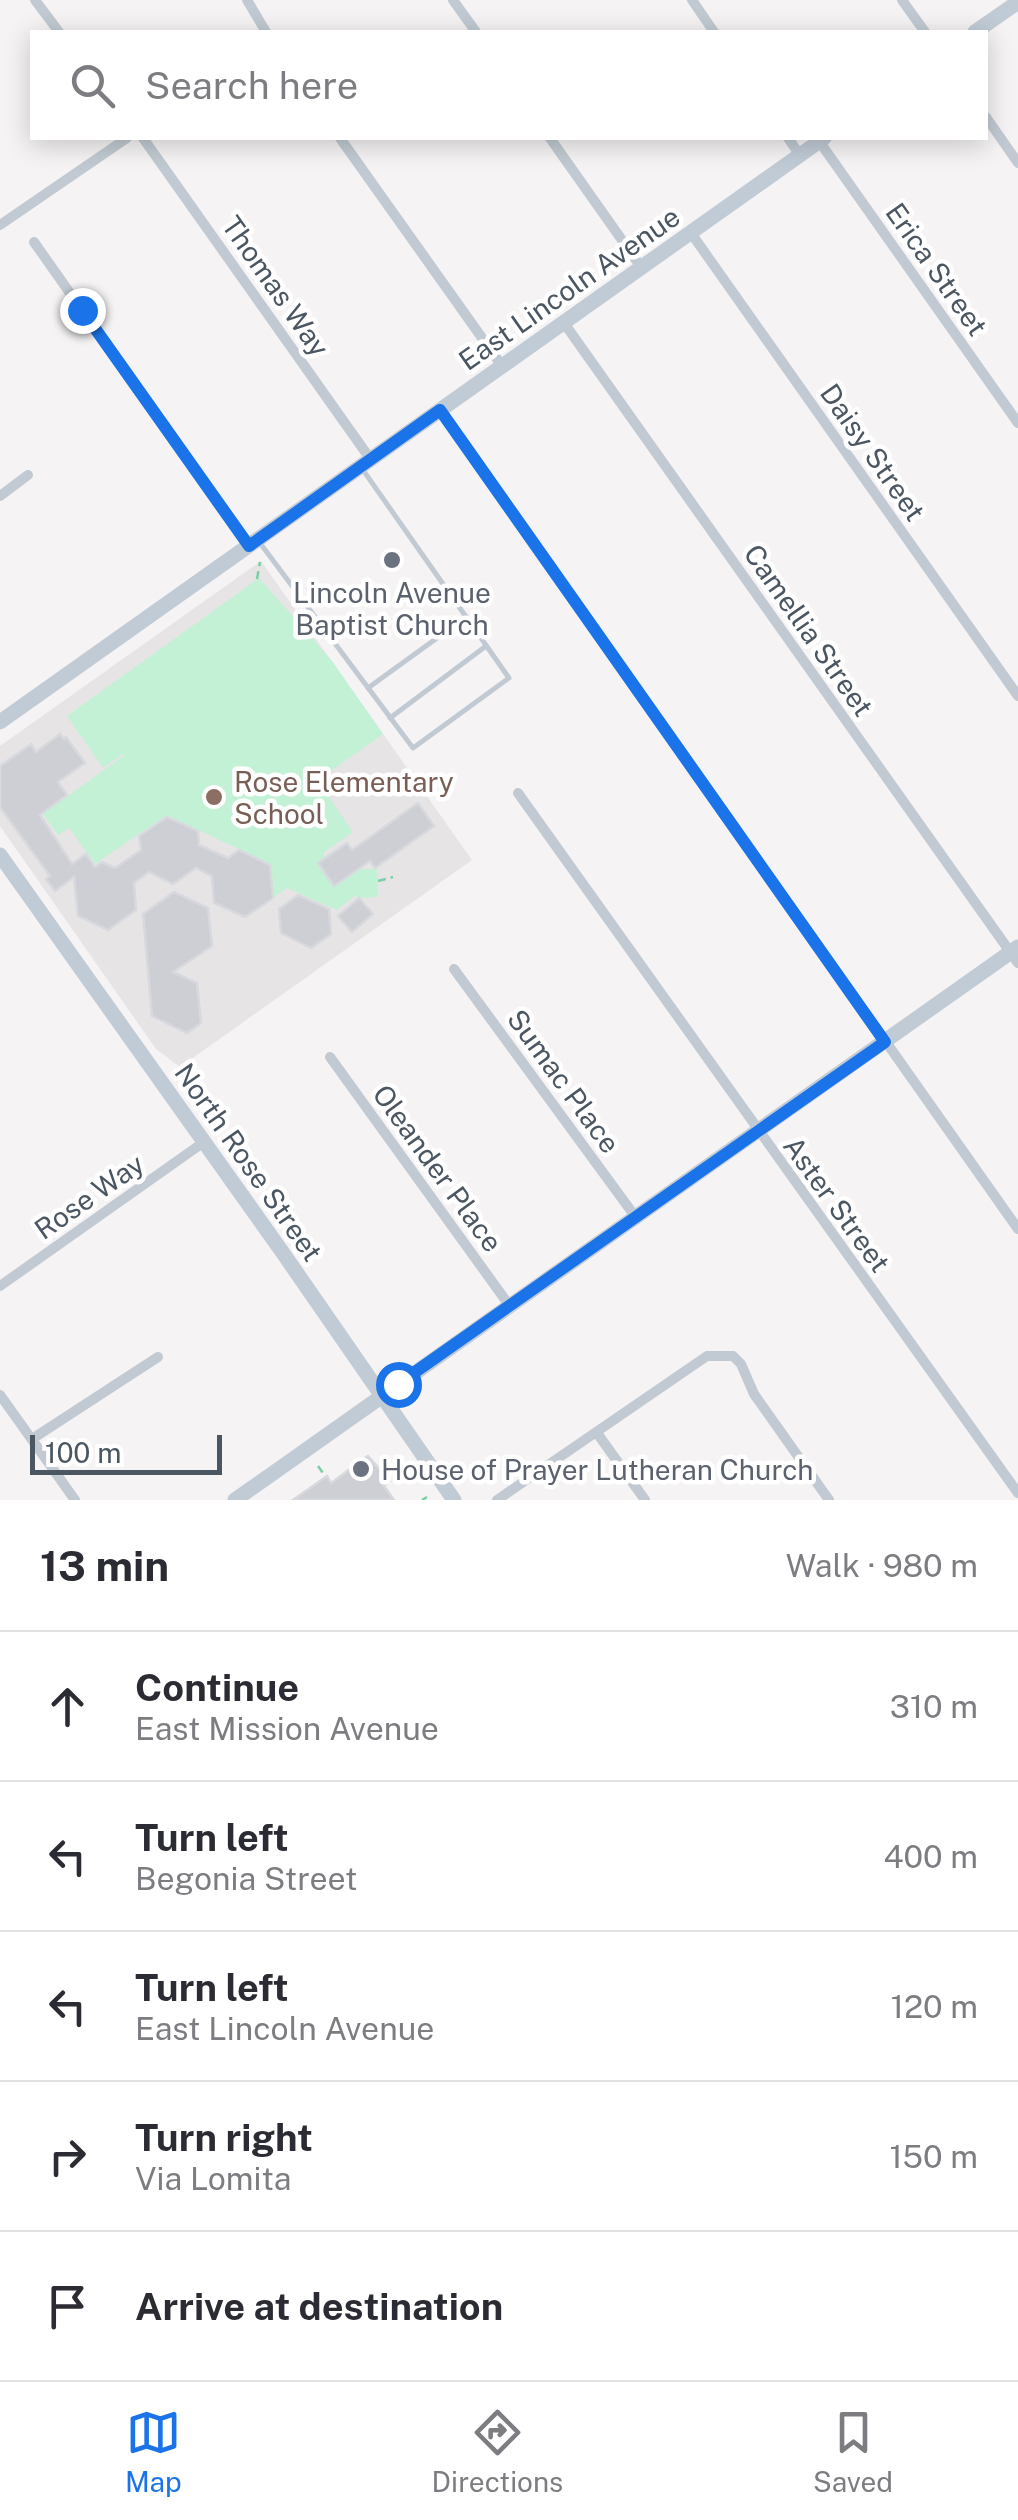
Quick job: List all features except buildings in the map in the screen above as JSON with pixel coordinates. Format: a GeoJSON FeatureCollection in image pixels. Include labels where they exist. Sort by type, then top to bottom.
{"type":"FeatureCollection","features":[{"type":"Feature","properties":{"kind":"main road"},"geometry":{"type":"LineString","coordinates":[[978,30],[1018,2]]}},
{"type":"Feature","properties":{"kind":"main road","name":"East Lincoln Avenue"},"geometry":{"type":"LineString","coordinates":[[0,722],[821,140]]}},
{"type":"Feature","properties":{"kind":"main road","name":"North Rose Street"},"geometry":{"type":"LineString","coordinates":[[0,855],[454,1500]]}},
{"type":"Feature","properties":{"kind":"main road"},"geometry":{"type":"LineString","coordinates":[[234,1500],[1015,954]]}},
{"type":"Feature","properties":{"kind":"street"},"geometry":{"type":"LineString","coordinates":[[35,0],[58,30]]}},
{"type":"Feature","properties":{"kind":"street"},"geometry":{"type":"LineString","coordinates":[[247,0],[265,30]]}},
{"type":"Feature","properties":{"kind":"street"},"geometry":{"type":"LineString","coordinates":[[453,0],[475,30]]}},
{"type":"Feature","properties":{"kind":"street"},"geometry":{"type":"LineString","coordinates":[[692,0],[713,30]]}},
{"type":"Feature","properties":{"kind":"street"},"geometry":{"type":"LineString","coordinates":[[902,0],[924,30]]}},
{"type":"Feature","properties":{"kind":"street"},"geometry":{"type":"LineString","coordinates":[[988,120],[1018,163]]}},
{"type":"Feature","properties":{"kind":"street"},"geometry":{"type":"LineString","coordinates":[[0,225],[124,140]]}},
{"type":"Feature","properties":{"kind":"street","name":"Thomas Way"},"geometry":{"type":"LineString","coordinates":[[144,140],[366,464]]}},
{"type":"Feature","properties":{"kind":"street"},"geometry":{"type":"LineString","coordinates":[[341,140],[502,366]]}},
{"type":"Feature","properties":{"kind":"street"},"geometry":{"type":"LineString","coordinates":[[551,140],[642,267]]}},
{"type":"Feature","properties":{"kind":"street"},"geometry":{"type":"LineString","coordinates":[[789,140],[800,155]]}},
{"type":"Feature","properties":{"kind":"street","name":"Erica Street"},"geometry":{"type":"LineString","coordinates":[[823,140],[1018,424]]}},
{"type":"Feature","properties":{"kind":"street","name":"Daisy Street"},"geometry":{"type":"LineString","coordinates":[[691,233],[1018,696]]}},
{"type":"Feature","properties":{"kind":"street"},"geometry":{"type":"LineString","coordinates":[[34,242],[254,544]]}},
{"type":"Feature","properties":{"kind":"street","name":"Camellia Street"},"geometry":{"type":"LineString","coordinates":[[564,323],[1015,954]]}},
{"type":"Feature","properties":{"kind":"street"},"geometry":{"type":"LineString","coordinates":[[440,410],[1018,1229]]}},
{"type":"Feature","properties":{"kind":"street"},"geometry":{"type":"LineString","coordinates":[[0,496],[28,475]]}},
{"type":"Feature","properties":{"kind":"street","name":"Aster Street"},"geometry":{"type":"LineString","coordinates":[[518,793],[1018,1493]]}},
{"type":"Feature","properties":{"kind":"street","name":"Sumac Place"},"geometry":{"type":"LineString","coordinates":[[454,969],[637,1218]]}},
{"type":"Feature","properties":{"kind":"street","name":"Oleander Place"},"geometry":{"type":"LineString","coordinates":[[330,1057],[509,1305]]}},
{"type":"Feature","properties":{"kind":"street","name":"Rose Way"},"geometry":{"type":"LineString","coordinates":[[0,1286],[204,1142]]}},
{"type":"Feature","properties":{"kind":"street"},"geometry":{"type":"LineString","coordinates":[[497,1500],[707,1356],[733,1356],[741,1364],[754,1394],[829,1500]]}},
{"type":"Feature","properties":{"kind":"street"},"geometry":{"type":"LineString","coordinates":[[32,1439],[158,1358]]}},
{"type":"Feature","properties":{"kind":"street"},"geometry":{"type":"LineString","coordinates":[[0,1395],[75,1500]]}},
{"type":"Feature","properties":{"kind":"street"},"geometry":{"type":"LineString","coordinates":[[598,1433],[645,1500]]}},
{"type":"Feature","properties":{"kind":"lane"},"geometry":{"type":"LineString","coordinates":[[254,544],[413,748],[509,678],[366,464]]}},
{"type":"Feature","properties":{"kind":"lane"},"geometry":{"type":"LineString","coordinates":[[368,688],[466,617]]}},
{"type":"Feature","properties":{"kind":"lane"},"geometry":{"type":"LineString","coordinates":[[390,718],[486,646]]}},
{"type":"Feature","properties":{"kind":"path"},"geometry":{"type":"LineString","coordinates":[[257,579],[260,562]]}},
{"type":"Feature","properties":{"kind":"path"},"geometry":{"type":"LineString","coordinates":[[378,881],[392,877]]}},
{"type":"Feature","properties":{"kind":"path"},"geometry":{"type":"LineString","coordinates":[[383,1470],[400,1458]]}},
{"type":"Feature","properties":{"kind":"path"},"geometry":{"type":"LineString","coordinates":[[318,1466],[325,1476]]}},
{"type":"Feature","properties":{"kind":"shaded area","name":"Rose Elementary School"},"geometry":{"type":"Polygon","coordinates":[[[261,561],[472,860],[180,1067],[156,1049],[0,826],[0,746],[261,561]]]}},
{"type":"Feature","properties":{"kind":"green space"},"geometry":{"type":"Polygon","coordinates":[[[259,578],[332,661],[383,734],[324,776],[309,768],[353,832],[323,853],[326,858],[322,871],[334,887],[360,869],[377,869],[378,897],[356,895],[337,910],[287,888],[273,898],[270,864],[167,815],[95,864],[69,828],[58,835],[43,814],[125,755],[103,768],[67,716],[259,578]]]}},
{"type":"Feature","properties":{"kind":"place","name":"Lincoln Avenue Baptist Church"},"geometry":{"type":"Point","coordinates":[392,560]}},
{"type":"Feature","properties":{"kind":"place","name":"Rose Elementary School"},"geometry":{"type":"Point","coordinates":[214,797]}},
{"type":"Feature","properties":{"kind":"place","name":"House of Prayer Lutheran Church"},"geometry":{"type":"Point","coordinates":[361,1469]}},
{"type":"Feature","properties":{"kind":"route"},"geometry":{"type":"LineString","coordinates":[[82,310],[249,546],[440,410],[885,1042],[398,1384]]}}]}
